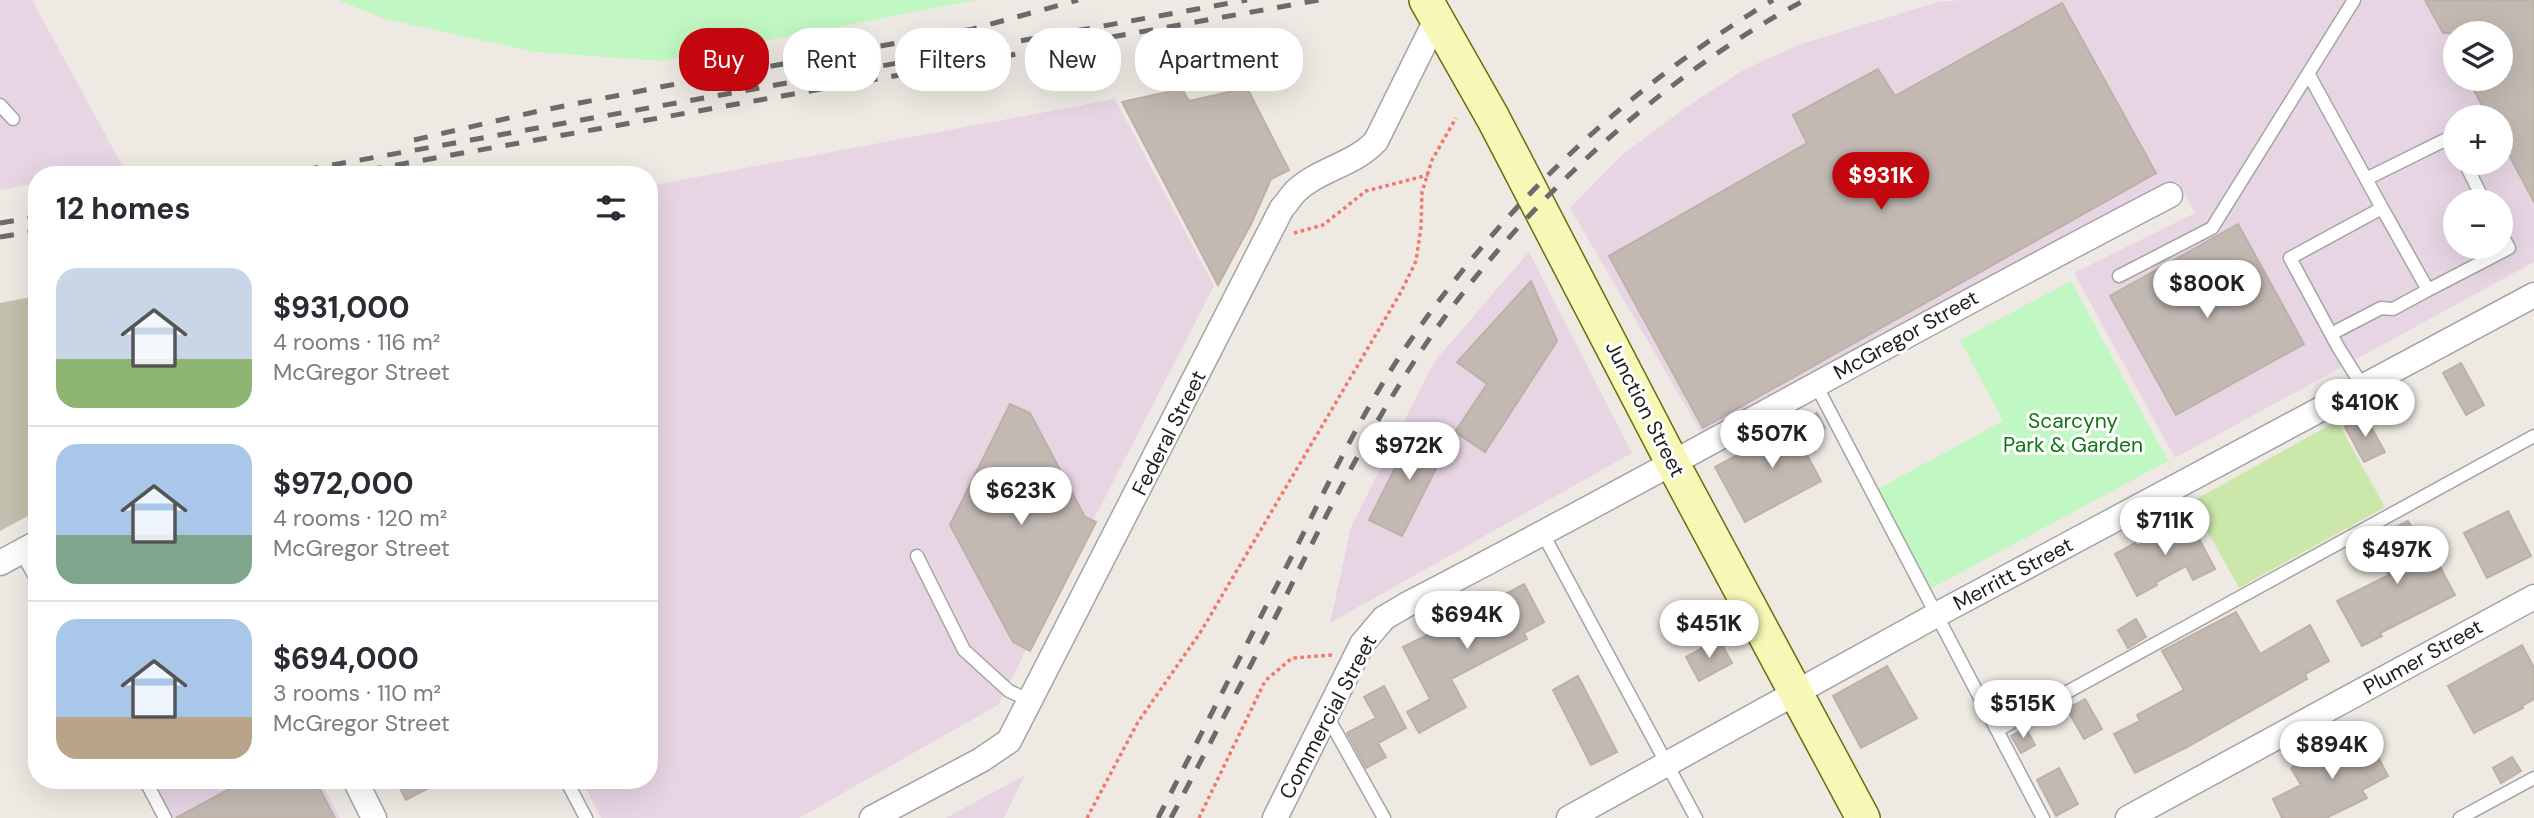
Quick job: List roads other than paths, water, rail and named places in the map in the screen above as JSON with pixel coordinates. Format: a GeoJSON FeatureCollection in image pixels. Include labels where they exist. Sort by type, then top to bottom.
{"type":"FeatureCollection","features":[{"type":"Feature","properties":{"kind":"street","name":"Federal Street"},"geometry":{"type":"LineString","coordinates":[[872,818],[981,760],[1009,741],[1282,208],[1297,190],[1354,158],[1376,141],[1431,10]]}},
{"type":"Feature","properties":{"kind":"street","name":"Junction Street"},"geometry":{"type":"LineString","coordinates":[[1431,10],[1493,118],[1673,464],[1863,818]]}},
{"type":"Feature","properties":{"kind":"street","name":"McGregor Street"},"geometry":{"type":"LineString","coordinates":[[1421,597],[1673,464],[2014,276],[2170,195]]}},
{"type":"Feature","properties":{"kind":"street","name":"Merritt Street"},"geometry":{"type":"LineString","coordinates":[[1569,818],[1938,614],[2534,295]]}},
{"type":"Feature","properties":{"kind":"street","name":"Commercial Street"},"geometry":{"type":"LineString","coordinates":[[1275,818],[1326,714],[1374,629],[1384,618],[1421,597]]}},
{"type":"Feature","properties":{"kind":"street","name":"Plumer Street"},"geometry":{"type":"LineString","coordinates":[[2128,818],[2534,597]]}},
{"type":"Feature","properties":{"kind":"street"},"geometry":{"type":"LineString","coordinates":[[360,789],[374,818]]}},
{"type":"Feature","properties":{"kind":"lane"},"geometry":{"type":"LineString","coordinates":[[2119,276],[2213,228],[2354,0]]}},
{"type":"Feature","properties":{"kind":"lane"},"geometry":{"type":"LineString","coordinates":[[2309,75],[2428,290]]}},
{"type":"Feature","properties":{"kind":"lane"},"geometry":{"type":"LineString","coordinates":[[0,105],[13,119]]}},
{"type":"Feature","properties":{"kind":"lane"},"geometry":{"type":"LineString","coordinates":[[2366,178],[2443,140]]}},
{"type":"Feature","properties":{"kind":"lane"},"geometry":{"type":"LineString","coordinates":[[2363,387],[2290,258],[2382,208]]}},
{"type":"Feature","properties":{"kind":"lane"},"geometry":{"type":"LineString","coordinates":[[2331,334],[2381,308],[2393,309],[2488,259]]}},
{"type":"Feature","properties":{"kind":"lane"},"geometry":{"type":"LineString","coordinates":[[1816,385],[2043,818]]}},
{"type":"Feature","properties":{"kind":"lane"},"geometry":{"type":"LineString","coordinates":[[1998,730],[2534,436]]}},
{"type":"Feature","properties":{"kind":"lane"},"geometry":{"type":"LineString","coordinates":[[1543,534],[1696,818]]}},
{"type":"Feature","properties":{"kind":"lane"},"geometry":{"type":"LineString","coordinates":[[917,556],[964,650],[1010,691],[1031,701]]}},
{"type":"Feature","properties":{"kind":"lane"},"geometry":{"type":"LineString","coordinates":[[1326,714],[1384,818]]}},
{"type":"Feature","properties":{"kind":"lane"},"geometry":{"type":"LineString","coordinates":[[2460,818],[2534,778]]}},
{"type":"Feature","properties":{"kind":"lane"},"geometry":{"type":"LineString","coordinates":[[150,789],[165,818]]}},
{"type":"Feature","properties":{"kind":"lane"},"geometry":{"type":"LineString","coordinates":[[571,789],[586,818]]}},
{"type":"Feature","properties":{"kind":"railway"},"geometry":{"type":"LineString","coordinates":[[414,140],[539,111],[973,29],[1078,0]]}},
{"type":"Feature","properties":{"kind":"railway"},"geometry":{"type":"LineString","coordinates":[[327,166],[1247,0]]}},
{"type":"Feature","properties":{"kind":"railway"},"geometry":{"type":"LineString","coordinates":[[390,166],[1319,0]]}},
{"type":"Feature","properties":{"kind":"railway"},"geometry":{"type":"LineString","coordinates":[[1158,818],[1363,417],[1410,341],[1447,290],[1529,195],[1620,109],[1669,70],[1773,0]]}},
{"type":"Feature","properties":{"kind":"railway"},"geometry":{"type":"LineString","coordinates":[[1171,818],[1364,444],[1421,351],[1458,299],[1544,200],[1644,109],[1696,68],[1805,0]]}},
{"type":"Feature","properties":{"kind":"railway"},"geometry":{"type":"LineString","coordinates":[[0,223],[28,218]]}},
{"type":"Feature","properties":{"kind":"railway"},"geometry":{"type":"LineString","coordinates":[[0,237],[28,232]]}},
{"type":"Feature","properties":{"kind":"park label","name":"Scarcyny Park & Garden"},"geometry":{"type":"Point","coordinates":[2073,433]}}]}
